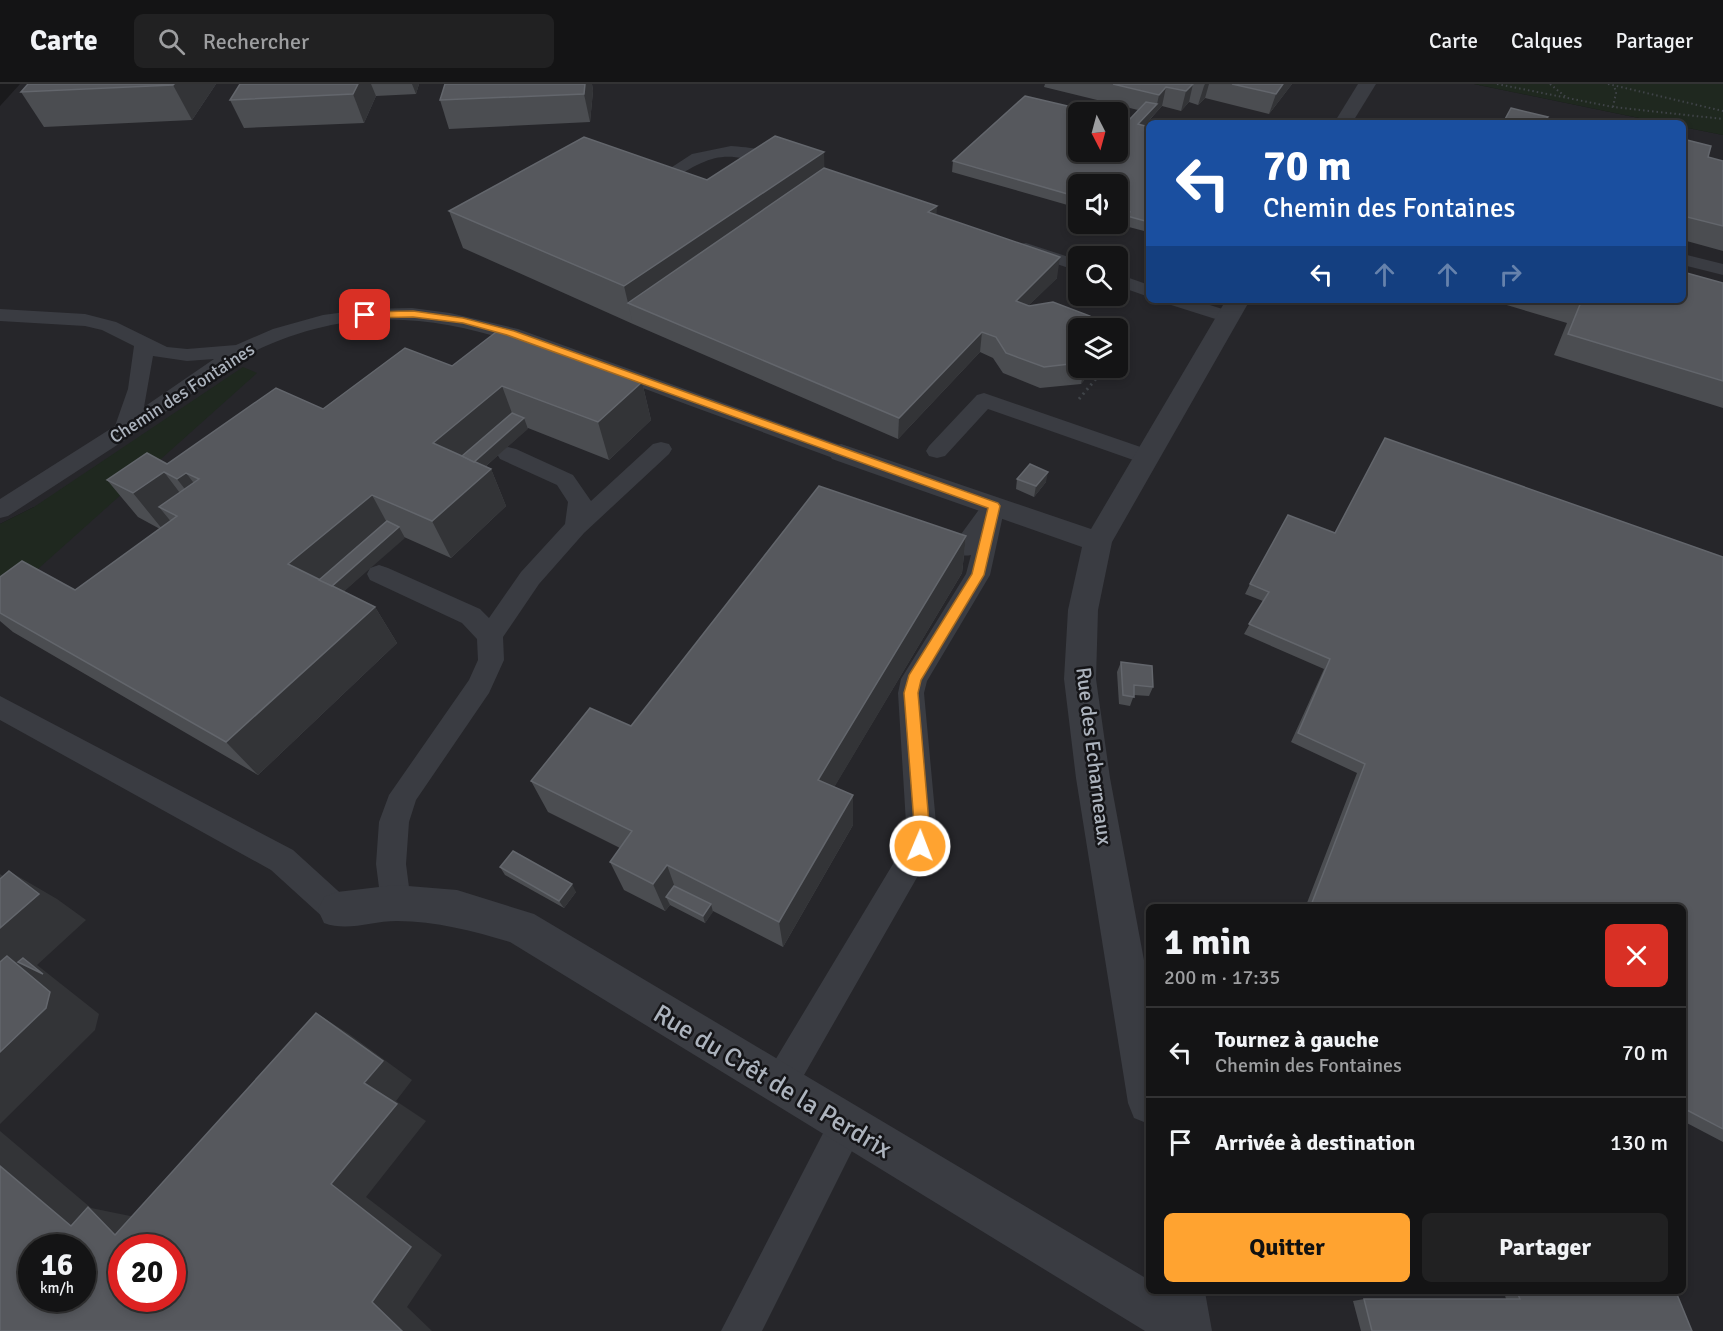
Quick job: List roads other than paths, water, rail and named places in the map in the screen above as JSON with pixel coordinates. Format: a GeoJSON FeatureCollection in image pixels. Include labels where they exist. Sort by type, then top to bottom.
{"type":"FeatureCollection","features":[{"type":"Feature","properties":{"kind":"street"},"geometry":{"type":"LineString","coordinates":[[1345,120],[1367,84]]}},
{"type":"Feature","properties":{"kind":"street","name":"Rue des Echarneaux"},"geometry":{"type":"LineString","coordinates":[[1146,1086],[1093,778],[1080,679],[1083,610],[1098,542],[1233,308]]}},
{"type":"Feature","properties":{"kind":"street","name":"Chemin des Fontaines"},"geometry":{"type":"LineString","coordinates":[[841,453],[1098,542]]}},
{"type":"Feature","properties":{"kind":"street","name":"Rue du Crêt de la Perdrix"},"geometry":{"type":"LineString","coordinates":[[337,910],[396,903],[457,908],[520,927],[847,1125],[1186,1317]]}},
{"type":"Feature","properties":{"kind":"lane"},"geometry":{"type":"LineString","coordinates":[[657,182],[698,157],[719,152],[743,151],[805,170]]}},
{"type":"Feature","properties":{"kind":"lane"},"geometry":{"type":"LineString","coordinates":[[1013,243],[1068,262]]}},
{"type":"Feature","properties":{"kind":"lane"},"geometry":{"type":"LineString","coordinates":[[1686,260],[1723,270]]}},
{"type":"Feature","properties":{"kind":"lane"},"geometry":{"type":"LineString","coordinates":[[1128,284],[1146,290]]}},
{"type":"Feature","properties":{"kind":"lane"},"geometry":{"type":"LineString","coordinates":[[1196,303],[1233,308]]}},
{"type":"Feature","properties":{"kind":"lane","name":"Chemin des Fontaines"},"geometry":{"type":"LineString","coordinates":[[0,510],[123,431],[240,351],[278,335],[319,323],[365,315],[413,314],[463,321],[511,333],[841,453]]}},
{"type":"Feature","properties":{"kind":"lane"},"geometry":{"type":"LineString","coordinates":[[0,315],[85,320],[109,326],[163,353],[187,355],[240,351]]}},
{"type":"Feature","properties":{"kind":"lane"},"geometry":{"type":"LineString","coordinates":[[0,334],[55,318]]}},
{"type":"Feature","properties":{"kind":"lane"},"geometry":{"type":"LineString","coordinates":[[123,431],[131,416],[141,381],[144,345]]}},
{"type":"Feature","properties":{"kind":"lane"},"geometry":{"type":"LineString","coordinates":[[937,451],[984,400],[1147,457]]}},
{"type":"Feature","properties":{"kind":"lane"},"geometry":{"type":"LineString","coordinates":[[396,903],[391,864],[394,822],[403,795],[480,685],[490,660],[490,636],[530,578],[576,527],[661,449]]}},
{"type":"Feature","properties":{"kind":"lane"},"geometry":{"type":"LineString","coordinates":[[508,454],[565,480],[580,502],[576,527]]}},
{"type":"Feature","properties":{"kind":"lane"},"geometry":{"type":"LineString","coordinates":[[911,529],[964,548],[994,506]]}},
{"type":"Feature","properties":{"kind":"lane"},"geometry":{"type":"LineString","coordinates":[[780,1084],[920,846],[921,823],[912,686],[914,679],[978,575],[994,506]]}},
{"type":"Feature","properties":{"kind":"lane"},"geometry":{"type":"LineString","coordinates":[[379,574],[471,616],[490,636]]}},
{"type":"Feature","properties":{"kind":"lane"},"geometry":{"type":"LineString","coordinates":[[0,707],[282,860],[337,910]]}},
{"type":"Feature","properties":{"kind":"lane"},"geometry":{"type":"LineString","coordinates":[[741,1331],[847,1125]]}}]}
